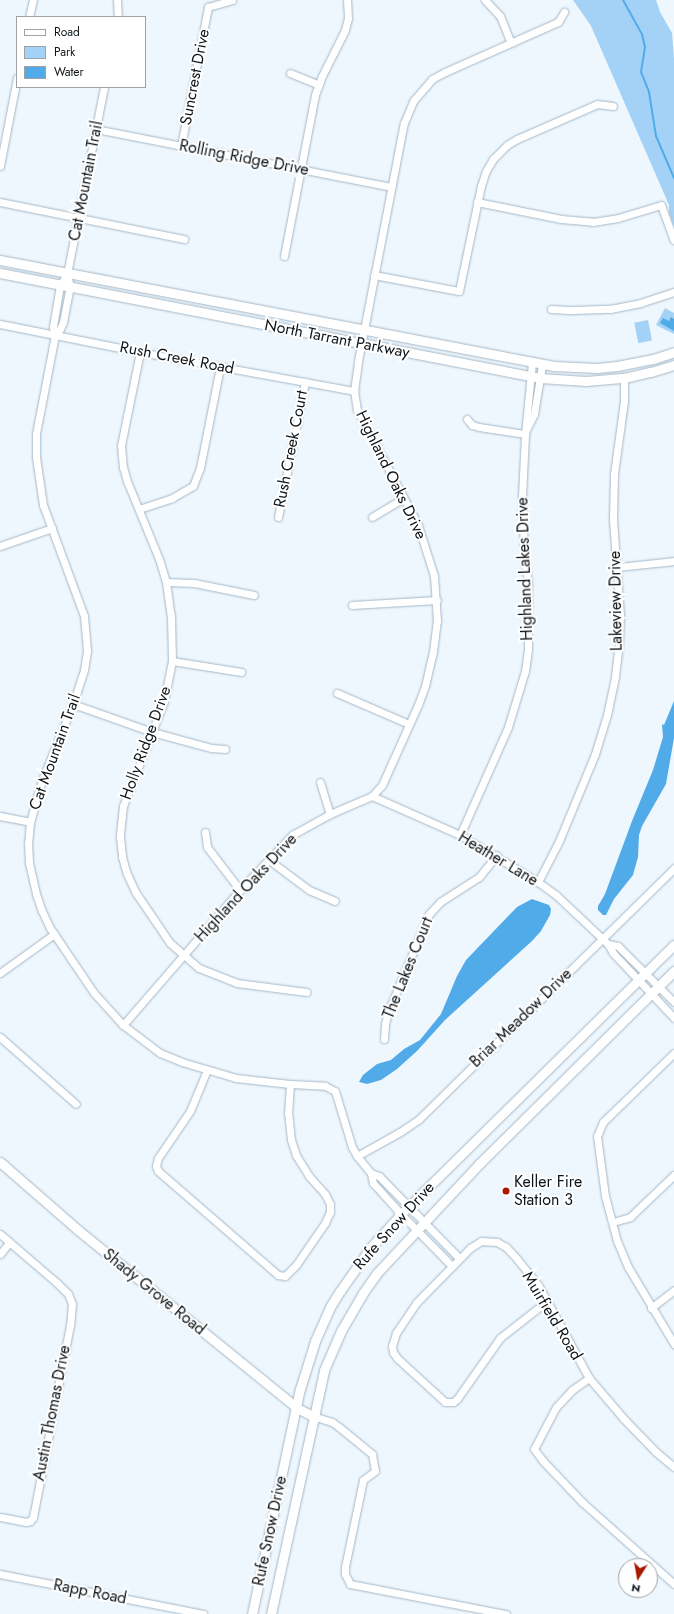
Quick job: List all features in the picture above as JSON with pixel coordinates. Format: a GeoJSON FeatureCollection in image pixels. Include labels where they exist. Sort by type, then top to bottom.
{"type":"FeatureCollection","features":[{"type":"Feature","properties":{"kind":"main road","name":"North Tarrant Parkway"},"geometry":{"type":"LineString","coordinates":[[0,260],[542,365],[577,368],[617,366],[653,359],[674,352]]}},
{"type":"Feature","properties":{"kind":"main road","name":"North Tarrant Parkway"},"geometry":{"type":"LineString","coordinates":[[0,273],[530,377],[586,381],[624,378],[674,365]]}},
{"type":"Feature","properties":{"kind":"main road","name":"Rufe Snow Drive"},"geometry":{"type":"LineString","coordinates":[[252,1614],[308,1362],[330,1307],[371,1247],[401,1214],[674,945]]}},
{"type":"Feature","properties":{"kind":"main road","name":"Rufe Snow Drive"},"geometry":{"type":"LineString","coordinates":[[271,1614],[324,1370],[351,1314],[377,1273],[420,1227],[485,1158],[674,971]]}},
{"type":"Feature","properties":{"kind":"main road","name":"Shady Grove Road"},"geometry":{"type":"LineString","coordinates":[[0,1162],[78,1230],[297,1408],[313,1416]]}},
{"type":"Feature","properties":{"kind":"street"},"geometry":{"type":"LineString","coordinates":[[29,16],[33,0]]}},
{"type":"Feature","properties":{"kind":"street"},"geometry":{"type":"LineString","coordinates":[[117,0],[118,16]]}},
{"type":"Feature","properties":{"kind":"street","name":"Suncrest Drive"},"geometry":{"type":"LineString","coordinates":[[181,146],[208,7],[232,0]]}},
{"type":"Feature","properties":{"kind":"street"},"geometry":{"type":"LineString","coordinates":[[284,256],[312,107],[319,85],[345,30],[348,18],[348,0]]}},
{"type":"Feature","properties":{"kind":"street"},"geometry":{"type":"LineString","coordinates":[[485,0],[500,16],[511,43]]}},
{"type":"Feature","properties":{"kind":"street","name":"Highland Oaks Drive"},"geometry":{"type":"LineString","coordinates":[[123,1025],[240,890],[292,835],[330,814],[372,796],[382,785],[426,686],[432,659],[437,621],[437,600],[434,576],[418,525],[358,410],[354,391],[363,331],[404,123],[409,108],[419,92],[432,79],[558,22],[564,12]]}},
{"type":"Feature","properties":{"kind":"street"},"geometry":{"type":"LineString","coordinates":[[290,73],[319,85]]}},
{"type":"Feature","properties":{"kind":"street"},"geometry":{"type":"LineString","coordinates":[[0,166],[16,83]]}},
{"type":"Feature","properties":{"kind":"street","name":"Cat Mountain Trail"},"geometry":{"type":"LineString","coordinates":[[104,88],[67,274],[60,285],[53,327],[55,335],[36,434],[36,471],[43,505],[77,592],[87,632],[87,651],[84,670],[73,704],[42,780],[30,822],[28,843],[32,877],[42,911],[54,934],[94,993],[123,1025],[160,1053],[182,1062],[236,1078],[325,1086],[335,1091],[346,1130],[357,1156],[372,1173],[379,1176],[408,1207],[420,1227],[452,1265]]}},
{"type":"Feature","properties":{"kind":"street"},"geometry":{"type":"LineString","coordinates":[[374,275],[459,291],[477,202],[486,171],[493,159],[507,145],[517,139],[596,104],[614,106]]}},
{"type":"Feature","properties":{"kind":"street","name":"Rolling Ridge Drive"},"geometry":{"type":"LineString","coordinates":[[96,129],[391,187]]}},
{"type":"Feature","properties":{"kind":"street"},"geometry":{"type":"LineString","coordinates":[[0,202],[184,239]]}},
{"type":"Feature","properties":{"kind":"street"},"geometry":{"type":"LineString","coordinates":[[477,202],[561,219],[593,222],[618,218],[661,205],[674,240]]}},
{"type":"Feature","properties":{"kind":"street","name":"Cat Mountain Trail"},"geometry":{"type":"LineString","coordinates":[[55,335],[60,329],[70,287],[67,274]]}},
{"type":"Feature","properties":{"kind":"street"},"geometry":{"type":"LineString","coordinates":[[551,309],[610,309],[640,303],[674,292]]}},
{"type":"Feature","properties":{"kind":"street","name":"Rush Creek Road"},"geometry":{"type":"LineString","coordinates":[[0,324],[140,352],[354,391]]}},
{"type":"Feature","properties":{"kind":"street","name":"Holly Ridge Drive"},"geometry":{"type":"LineString","coordinates":[[140,352],[121,445],[123,467],[159,559],[166,582],[171,616],[172,661],[164,701],[123,806],[120,820],[120,849],[127,874],[136,893],[170,943],[199,968],[222,978],[265,987],[306,992]]}},
{"type":"Feature","properties":{"kind":"street","name":"Highland Lakes Drive"},"geometry":{"type":"LineString","coordinates":[[460,835],[508,727],[525,671],[529,618],[528,584],[521,519],[525,434],[532,363]]}},
{"type":"Feature","properties":{"kind":"street","name":"Highland Lakes Drive"},"geometry":{"type":"LineString","coordinates":[[525,434],[534,414],[542,365]]}},
{"type":"Feature","properties":{"kind":"street"},"geometry":{"type":"LineString","coordinates":[[139,509],[172,498],[193,486],[200,468],[220,367]]}},
{"type":"Feature","properties":{"kind":"street","name":"Lakeview Drive"},"geometry":{"type":"LineString","coordinates":[[538,882],[559,841],[592,760],[607,715],[620,642],[618,567],[613,520],[614,474],[624,400],[624,378]]}},
{"type":"Feature","properties":{"kind":"street","name":"Rush Creek Court"},"geometry":{"type":"LineString","coordinates":[[278,517],[305,382]]}},
{"type":"Feature","properties":{"kind":"street"},"geometry":{"type":"LineString","coordinates":[[467,419],[472,425],[479,427],[525,434]]}},
{"type":"Feature","properties":{"kind":"street"},"geometry":{"type":"LineString","coordinates":[[372,517],[404,498]]}},
{"type":"Feature","properties":{"kind":"street"},"geometry":{"type":"LineString","coordinates":[[0,546],[52,528]]}},
{"type":"Feature","properties":{"kind":"street"},"geometry":{"type":"LineString","coordinates":[[618,567],[674,561]]}},
{"type":"Feature","properties":{"kind":"street"},"geometry":{"type":"LineString","coordinates":[[166,582],[194,583],[254,595]]}},
{"type":"Feature","properties":{"kind":"street"},"geometry":{"type":"LineString","coordinates":[[352,606],[437,600]]}},
{"type":"Feature","properties":{"kind":"street"},"geometry":{"type":"LineString","coordinates":[[172,661],[240,672]]}},
{"type":"Feature","properties":{"kind":"street"},"geometry":{"type":"LineString","coordinates":[[336,693],[409,724]]}},
{"type":"Feature","properties":{"kind":"street"},"geometry":{"type":"LineString","coordinates":[[73,704],[152,732],[211,748],[225,749]]}},
{"type":"Feature","properties":{"kind":"street"},"geometry":{"type":"LineString","coordinates":[[320,782],[330,814]]}},
{"type":"Feature","properties":{"kind":"street","name":"Heather Lane"},"geometry":{"type":"LineString","coordinates":[[372,796],[460,835],[497,855],[538,882],[556,895],[602,938],[608,944],[613,953],[642,976],[658,986],[674,1002]]}},
{"type":"Feature","properties":{"kind":"street"},"geometry":{"type":"LineString","coordinates":[[0,816],[30,822]]}},
{"type":"Feature","properties":{"kind":"street"},"geometry":{"type":"LineString","coordinates":[[205,832],[207,847],[240,890]]}},
{"type":"Feature","properties":{"kind":"street","name":"The Lakes Court"},"geometry":{"type":"LineString","coordinates":[[384,1039],[385,1024],[388,1012],[428,914],[440,902],[480,877],[497,855]]}},
{"type":"Feature","properties":{"kind":"street"},"geometry":{"type":"LineString","coordinates":[[268,860],[309,890],[335,902]]}},
{"type":"Feature","properties":{"kind":"street","name":"Briar Meadow Drive"},"geometry":{"type":"LineString","coordinates":[[357,1156],[400,1132],[419,1118],[674,868]]}},
{"type":"Feature","properties":{"kind":"street"},"geometry":{"type":"LineString","coordinates":[[0,973],[54,934]]}},
{"type":"Feature","properties":{"kind":"street","name":"Heather Lane"},"geometry":{"type":"LineString","coordinates":[[642,976],[650,994],[674,1018]]}},
{"type":"Feature","properties":{"kind":"street"},"geometry":{"type":"LineString","coordinates":[[0,1036],[76,1104]]}},
{"type":"Feature","properties":{"kind":"street"},"geometry":{"type":"LineString","coordinates":[[674,1053],[602,1122],[599,1128],[597,1144],[605,1196],[617,1241],[628,1268],[674,1344]]}},
{"type":"Feature","properties":{"kind":"street"},"geometry":{"type":"LineString","coordinates":[[207,1070],[190,1111],[158,1158],[156,1166],[158,1171],[267,1266],[278,1275],[285,1276],[290,1273],[300,1259],[325,1223],[330,1212],[330,1204],[325,1194],[309,1176],[296,1155],[291,1140],[288,1113],[290,1084]]}},
{"type":"Feature","properties":{"kind":"street","name":"Cat Mountain Trail"},"geometry":{"type":"LineString","coordinates":[[372,1173],[373,1183],[401,1214],[459,1258]]}},
{"type":"Feature","properties":{"kind":"street"},"geometry":{"type":"LineString","coordinates":[[613,1222],[630,1217],[674,1175]]}},
{"type":"Feature","properties":{"kind":"street"},"geometry":{"type":"LineString","coordinates":[[0,1234],[9,1243],[0,1254]]}},
{"type":"Feature","properties":{"kind":"street","name":"Muirfield Road"},"geometry":{"type":"LineString","coordinates":[[547,1301],[500,1338],[464,1390],[453,1402],[445,1402],[397,1358],[392,1346],[393,1340],[416,1302],[459,1258],[481,1241],[497,1242],[506,1247],[538,1285],[547,1301],[589,1378],[623,1418],[656,1452],[674,1467]]}},
{"type":"Feature","properties":{"kind":"street","name":"Austin Thomas Drive"},"geometry":{"type":"LineString","coordinates":[[0,1517],[26,1522],[30,1521],[33,1517],[70,1325],[72,1304],[68,1294],[57,1283],[9,1243]]}},
{"type":"Feature","properties":{"kind":"street"},"geometry":{"type":"LineString","coordinates":[[651,1308],[674,1290]]}},
{"type":"Feature","properties":{"kind":"street"},"geometry":{"type":"LineString","coordinates":[[589,1378],[572,1390],[556,1407],[534,1448],[543,1461],[582,1502],[674,1584]]}},
{"type":"Feature","properties":{"kind":"street"},"geometry":{"type":"LineString","coordinates":[[313,1416],[332,1422],[372,1454],[375,1471],[363,1480],[345,1567],[345,1574],[350,1584],[506,1614]]}},
{"type":"Feature","properties":{"kind":"street","name":"Rapp Road"},"geometry":{"type":"LineString","coordinates":[[0,1574],[203,1614]]}},
{"type":"Feature","properties":{"kind":"green space"},"geometry":{"type":"Polygon","coordinates":[[[573,0],[656,0],[660,12],[672,33],[674,58],[674,226],[669,213],[669,205],[591,26],[573,0]]]}},
{"type":"Feature","properties":{"kind":"green space"},"geometry":{"type":"Polygon","coordinates":[[[665,308],[674,313],[674,334],[656,325],[665,308]]]}},
{"type":"Feature","properties":{"kind":"green space"},"geometry":{"type":"Polygon","coordinates":[[[648,320],[652,341],[638,343],[634,323],[648,320]]]}},
{"type":"Feature","properties":{"kind":"water"},"geometry":{"type":"Polygon","coordinates":[[[671,317],[674,319],[674,331],[660,323],[663,318],[669,321],[671,317]]]}},
{"type":"Feature","properties":{"kind":"water"},"geometry":{"type":"Polygon","coordinates":[[[674,701],[674,738],[666,784],[642,826],[639,835],[638,857],[633,875],[614,899],[606,915],[603,915],[598,910],[598,906],[605,894],[653,770],[663,737],[662,724],[664,725],[674,701]]]}},
{"type":"Feature","properties":{"kind":"water"},"geometry":{"type":"Polygon","coordinates":[[[532,899],[549,905],[551,909],[550,915],[541,931],[532,941],[445,1020],[417,1051],[397,1069],[381,1080],[367,1084],[359,1082],[363,1075],[377,1064],[391,1060],[404,1049],[420,1040],[441,1014],[457,976],[466,960],[517,907],[532,899]]]}},
{"type":"Feature","properties":{"kind":"waterway"},"geometry":{"type":"LineString","coordinates":[[623,0],[642,34],[645,47],[641,72],[649,92],[656,136],[674,178]]}},
{"type":"Feature","properties":{"kind":"place","name":"Keller Fire Station 3"},"geometry":{"type":"Point","coordinates":[506,1191]}}]}
